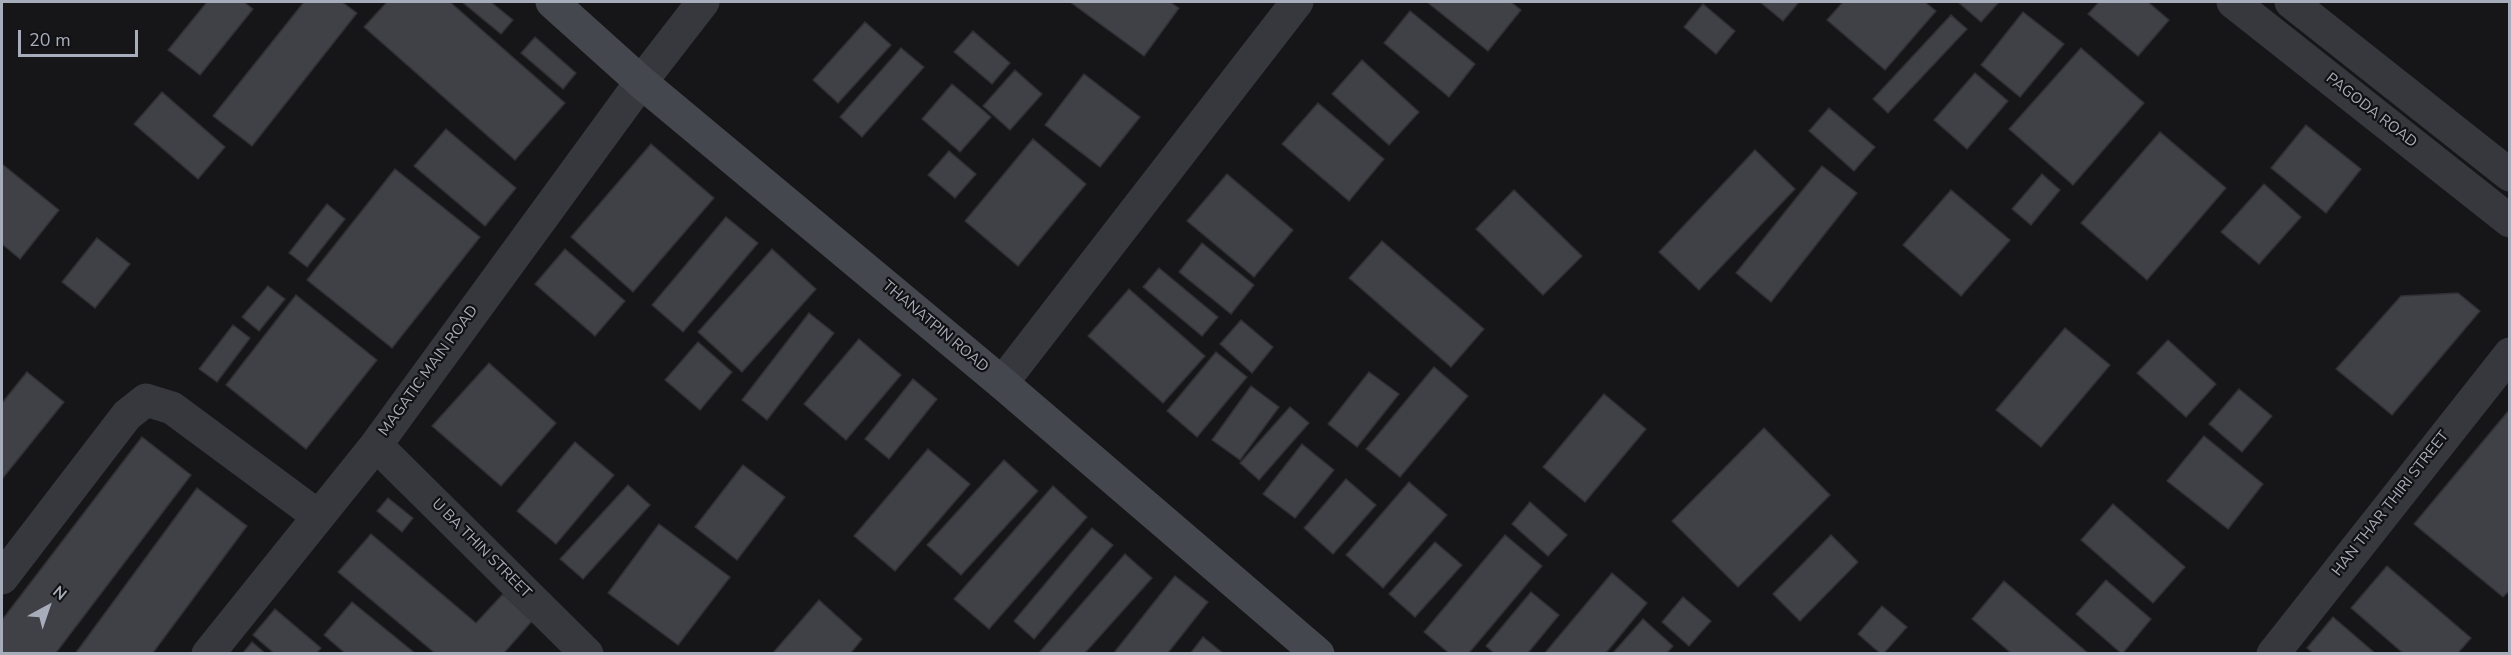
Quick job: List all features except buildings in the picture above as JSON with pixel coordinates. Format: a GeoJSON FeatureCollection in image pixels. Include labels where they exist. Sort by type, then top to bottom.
{"type":"FeatureCollection","features":[{"type":"Feature","properties":{"kind":"main road","name":"THANATPIN ROAD"},"geometry":{"type":"LineString","coordinates":[[552,2],[641,82],[1002,383],[1318,654]]}},
{"type":"Feature","properties":{"kind":"street","name":"MAGATIC MAIN ROAD"},"geometry":{"type":"LineString","coordinates":[[208,654],[376,445],[641,82],[703,2]]}},
{"type":"Feature","properties":{"kind":"street"},"geometry":{"type":"LineString","coordinates":[[1002,383],[1297,2]]}},
{"type":"Feature","properties":{"kind":"street","name":"PAGODA ROAD"},"geometry":{"type":"LineString","coordinates":[[2233,2],[2510,221]]}},
{"type":"Feature","properties":{"kind":"street"},"geometry":{"type":"LineString","coordinates":[[2278,38],[2294,4],[2510,175]]}},
{"type":"Feature","properties":{"kind":"street","name":"HAN THAR THIRI STREET"},"geometry":{"type":"LineString","coordinates":[[2273,654],[2510,354]]}},
{"type":"Feature","properties":{"kind":"street"},"geometry":{"type":"LineString","coordinates":[[2,578],[127,415],[146,400],[172,408],[318,516]]}},
{"type":"Feature","properties":{"kind":"street","name":"U BA THIN STREET"},"geometry":{"type":"LineString","coordinates":[[376,445],[587,654]]}}]}
